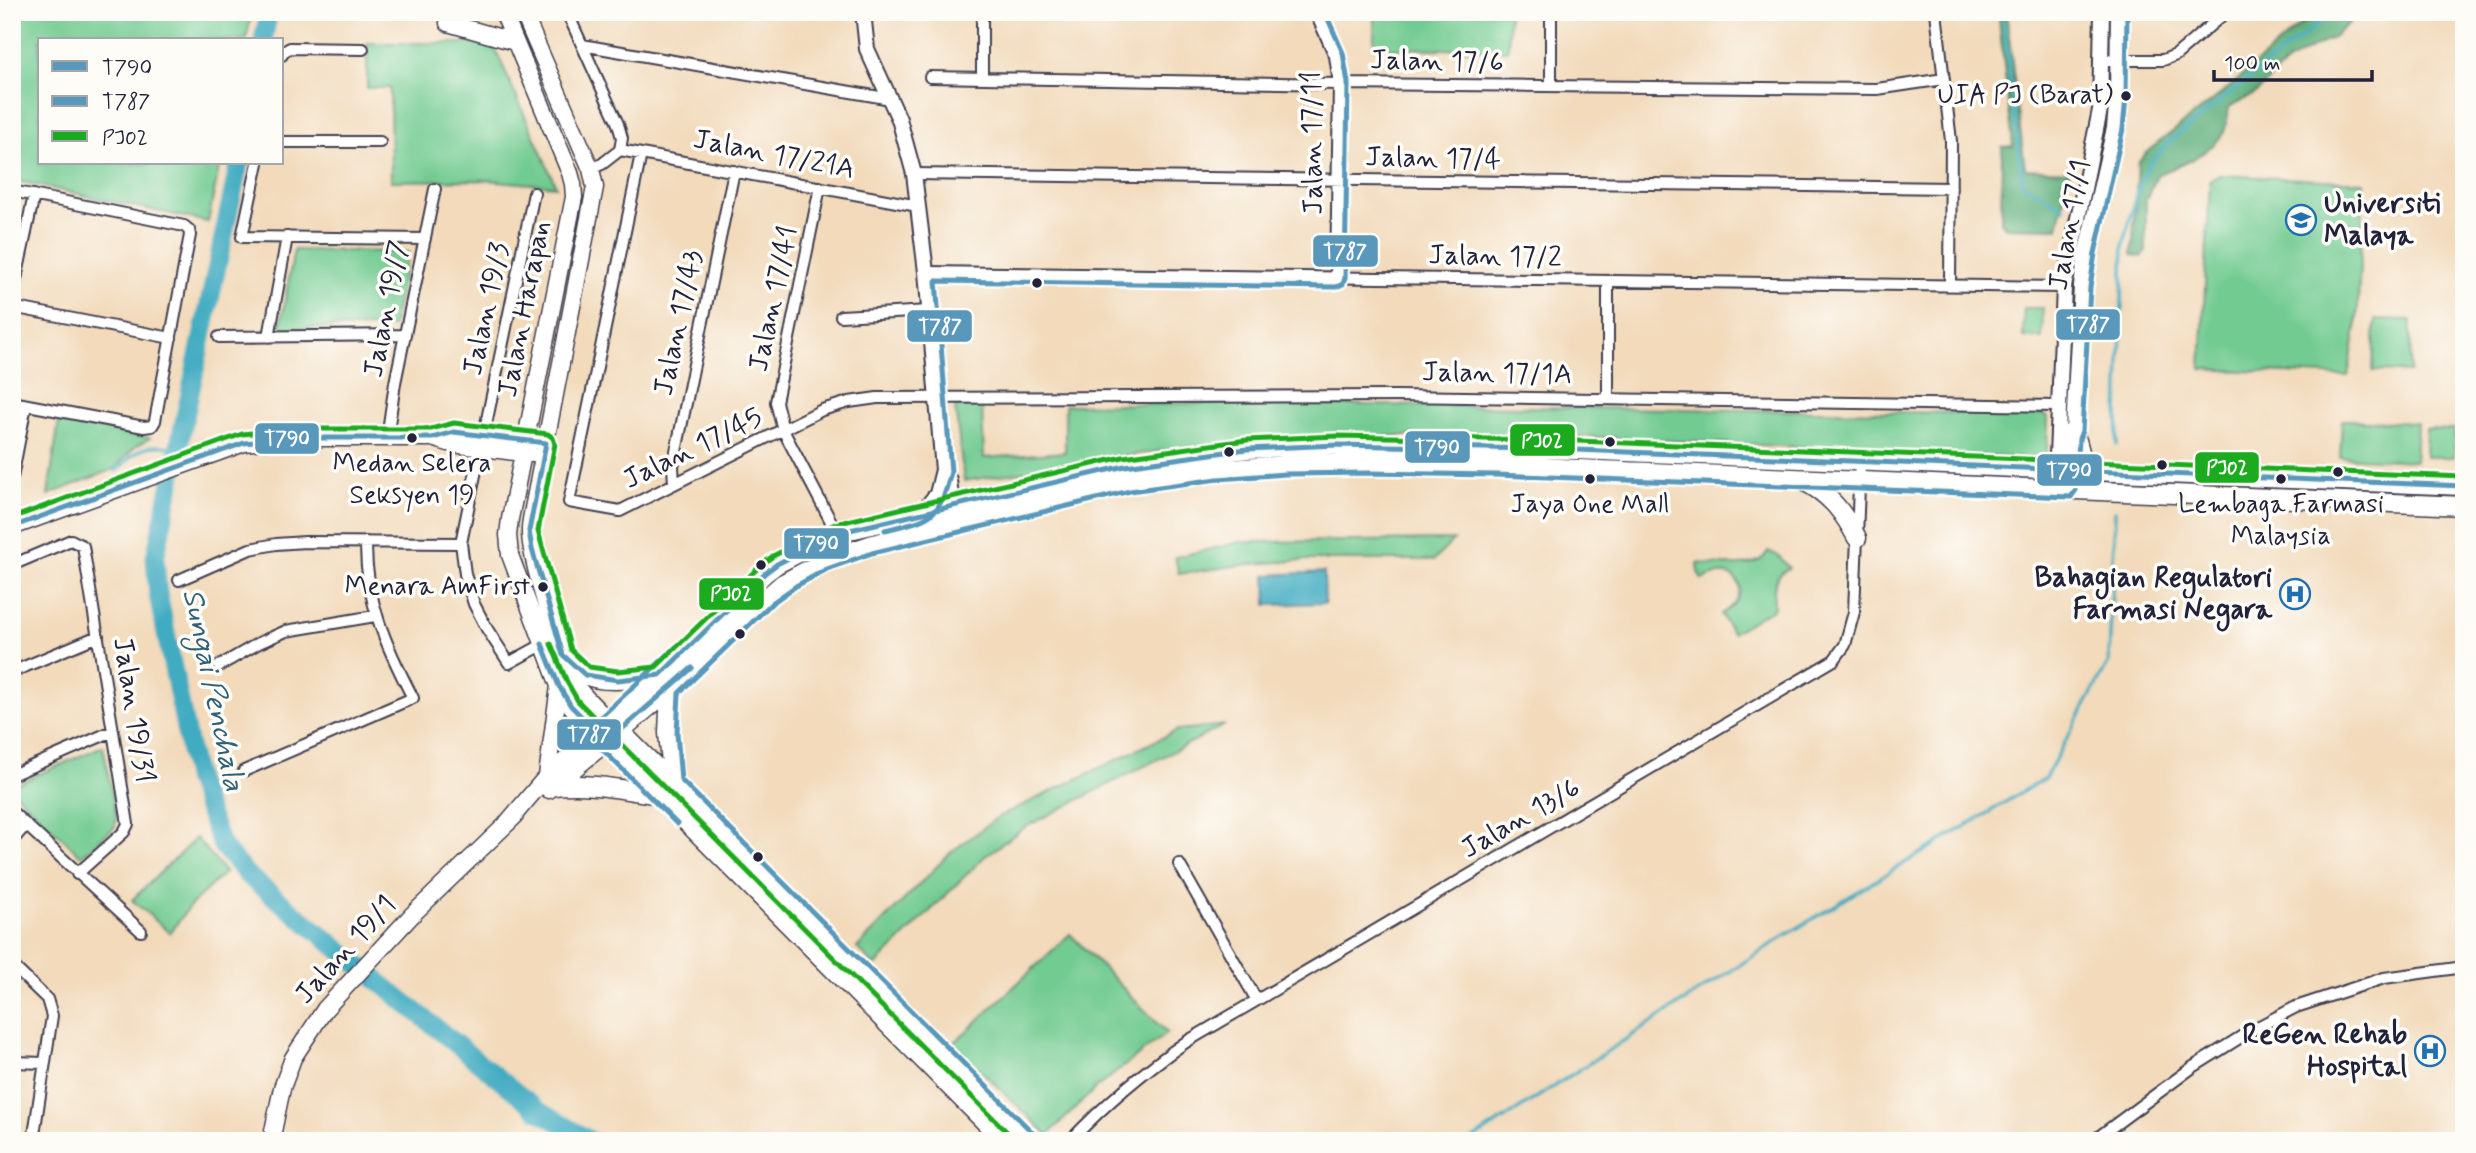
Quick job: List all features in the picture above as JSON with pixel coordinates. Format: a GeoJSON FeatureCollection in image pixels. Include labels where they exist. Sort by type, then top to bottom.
{"type":"FeatureCollection","features":[{"type":"Feature","properties":{"kind":"main road","name":"Jalan Harapan"},"geometry":{"type":"LineString","coordinates":[[503,12],[570,173],[574,197],[508,535],[510,555],[559,686],[571,706],[608,731]]}},
{"type":"Feature","properties":{"kind":"main road","name":"Jalan Harapan"},"geometry":{"type":"LineString","coordinates":[[523,12],[591,169],[595,187],[529,531],[531,549],[572,679],[608,731]]}},
{"type":"Feature","properties":{"kind":"main road"},"geometry":{"type":"LineString","coordinates":[[448,23],[515,42]]}},
{"type":"Feature","properties":{"kind":"main road"},"geometry":{"type":"LineString","coordinates":[[2073,431],[2080,456],[2091,468],[2108,472],[2464,486]]}},
{"type":"Feature","properties":{"kind":"main road"},"geometry":{"type":"LineString","coordinates":[[12,527],[244,443],[294,438],[432,438],[452,444],[483,440],[544,450]]}},
{"type":"Feature","properties":{"kind":"main road"},"geometry":{"type":"LineString","coordinates":[[666,790],[668,733],[665,682],[765,573],[777,564],[837,533],[1125,466],[1247,449],[1338,445],[1445,447],[1860,461],[2300,501],[2464,506]]}},
{"type":"Feature","properties":{"kind":"main road"},"geometry":{"type":"LineString","coordinates":[[1004,1141],[608,731],[782,584],[848,551],[1128,482],[1217,470],[1285,465],[1496,466],[1859,481],[2062,480],[2108,472]]}},
{"type":"Feature","properties":{"kind":"main road"},"geometry":{"type":"LineString","coordinates":[[1798,478],[1827,495],[1845,515],[1857,538]]}},
{"type":"Feature","properties":{"kind":"main road"},"geometry":{"type":"LineString","coordinates":[[12,538],[72,506]]}},
{"type":"Feature","properties":{"kind":"main road"},"geometry":{"type":"LineString","coordinates":[[563,655],[585,675],[618,680],[665,682]]}},
{"type":"Feature","properties":{"kind":"main road"},"geometry":{"type":"LineString","coordinates":[[559,686],[550,781],[666,790],[1029,1141]]}},
{"type":"Feature","properties":{"kind":"main road","name":"Jalan 19/1"},"geometry":{"type":"LineString","coordinates":[[271,1141],[282,1088],[293,1058],[325,1009],[381,948],[507,823],[608,731]]}},
{"type":"Feature","properties":{"kind":"street"},"geometry":{"type":"LineString","coordinates":[[567,12],[622,138],[620,150],[591,169]]}},
{"type":"Feature","properties":{"kind":"street"},"geometry":{"type":"LineString","coordinates":[[863,12],[867,49],[891,99],[915,174],[943,470],[937,494],[922,512]]}},
{"type":"Feature","properties":{"kind":"street"},"geometry":{"type":"LineString","coordinates":[[982,12],[982,78]]}},
{"type":"Feature","properties":{"kind":"street","name":"Jalan 17/11"},"geometry":{"type":"LineString","coordinates":[[1315,12],[1335,56],[1339,84],[1336,278]]}},
{"type":"Feature","properties":{"kind":"street"},"geometry":{"type":"LineString","coordinates":[[1550,86],[1552,12]]}},
{"type":"Feature","properties":{"kind":"street"},"geometry":{"type":"LineString","coordinates":[[1936,12],[1951,141],[1950,286]]}},
{"type":"Feature","properties":{"kind":"street","name":"Jalan 17/1"},"geometry":{"type":"LineString","coordinates":[[2062,480],[2059,406],[2064,287],[2102,92],[2102,12]]}},
{"type":"Feature","properties":{"kind":"street","name":"Jalan 17/1"},"geometry":{"type":"LineString","coordinates":[[2062,480],[2073,431],[2081,286],[2086,251],[2114,128],[2118,12]]}},
{"type":"Feature","properties":{"kind":"street"},"geometry":{"type":"LineString","coordinates":[[2102,60],[2163,60],[2176,55],[2226,12]]}},
{"type":"Feature","properties":{"kind":"street"},"geometry":{"type":"LineString","coordinates":[[582,45],[891,99]]}},
{"type":"Feature","properties":{"kind":"street"},"geometry":{"type":"LineString","coordinates":[[284,52],[290,48],[363,48]]}},
{"type":"Feature","properties":{"kind":"street","name":"Jalan 17/6"},"geometry":{"type":"LineString","coordinates":[[930,77],[1877,89],[1944,79]]}},
{"type":"Feature","properties":{"kind":"street"},"geometry":{"type":"LineString","coordinates":[[284,142],[380,142]]}},
{"type":"Feature","properties":{"kind":"street","name":"Jalan 17/21A"},"geometry":{"type":"LineString","coordinates":[[620,150],[918,206]]}},
{"type":"Feature","properties":{"kind":"street","name":"Jalan 17/45"},"geometry":{"type":"LineString","coordinates":[[642,153],[569,502],[620,511],[822,411],[849,402],[877,398],[935,397]]}},
{"type":"Feature","properties":{"kind":"street"},"geometry":{"type":"LineString","coordinates":[[258,164],[242,237],[425,239]]}},
{"type":"Feature","properties":{"kind":"street","name":"Jalan 17/43"},"geometry":{"type":"LineString","coordinates":[[674,484],[673,466],[734,171]]}},
{"type":"Feature","properties":{"kind":"street","name":"Jalan 17/4"},"geometry":{"type":"LineString","coordinates":[[915,174],[1951,188]]}},
{"type":"Feature","properties":{"kind":"street","name":"Jalan 17/41"},"geometry":{"type":"LineString","coordinates":[[820,187],[776,402],[783,430],[837,533]]}},
{"type":"Feature","properties":{"kind":"street","name":"Jalan 19/7"},"geometry":{"type":"LineString","coordinates":[[387,438],[435,189]]}},
{"type":"Feature","properties":{"kind":"street"},"geometry":{"type":"LineString","coordinates":[[12,191],[184,226],[190,235],[152,426],[144,427],[12,402]]}},
{"type":"Feature","properties":{"kind":"street","name":"Jalan 19/3"},"geometry":{"type":"LineString","coordinates":[[534,193],[461,543],[474,604],[509,663],[542,645]]}},
{"type":"Feature","properties":{"kind":"street"},"geometry":{"type":"LineString","coordinates":[[12,298],[34,195]]}},
{"type":"Feature","properties":{"kind":"street"},"geometry":{"type":"LineString","coordinates":[[269,337],[287,237]]}},
{"type":"Feature","properties":{"kind":"street","name":"Jalan 17/2"},"geometry":{"type":"LineString","coordinates":[[926,272],[2064,287]]}},
{"type":"Feature","properties":{"kind":"street"},"geometry":{"type":"LineString","coordinates":[[1608,281],[1608,399]]}},
{"type":"Feature","properties":{"kind":"street"},"geometry":{"type":"LineString","coordinates":[[12,307],[171,338]]}},
{"type":"Feature","properties":{"kind":"street"},"geometry":{"type":"LineString","coordinates":[[841,316],[929,310]]}},
{"type":"Feature","properties":{"kind":"street"},"geometry":{"type":"LineString","coordinates":[[219,337],[405,335]]}},
{"type":"Feature","properties":{"kind":"street","name":"Jalan 17/1A"},"geometry":{"type":"LineString","coordinates":[[935,397],[1301,395],[2059,406]]}},
{"type":"Feature","properties":{"kind":"street"},"geometry":{"type":"LineString","coordinates":[[12,478],[26,405]]}},
{"type":"Feature","properties":{"kind":"street","name":"Jalan 13/6"},"geometry":{"type":"LineString","coordinates":[[1070,1141],[1103,1107],[1146,1070],[1186,1042],[1834,660],[1846,645],[1854,612],[1860,461]]}},
{"type":"Feature","properties":{"kind":"street"},"geometry":{"type":"LineString","coordinates":[[930,530],[953,515],[949,480],[943,470]]}},
{"type":"Feature","properties":{"kind":"street","name":"Jalan 19/31"},"geometry":{"type":"LineString","coordinates":[[12,565],[71,540],[83,546],[128,824],[124,832],[77,874]]}},
{"type":"Feature","properties":{"kind":"street"},"geometry":{"type":"LineString","coordinates":[[244,771],[413,698],[375,616],[367,575],[366,542]]}},
{"type":"Feature","properties":{"kind":"street"},"geometry":{"type":"LineString","coordinates":[[179,580],[250,550],[276,544],[461,543]]}},
{"type":"Feature","properties":{"kind":"street"},"geometry":{"type":"LineString","coordinates":[[219,666],[286,631],[375,616]]}},
{"type":"Feature","properties":{"kind":"street"},"geometry":{"type":"LineString","coordinates":[[12,672],[98,636]]}},
{"type":"Feature","properties":{"kind":"street"},"geometry":{"type":"LineString","coordinates":[[13,773],[113,731]]}},
{"type":"Feature","properties":{"kind":"street"},"geometry":{"type":"LineString","coordinates":[[12,812],[141,932]]}},
{"type":"Feature","properties":{"kind":"street"},"geometry":{"type":"LineString","coordinates":[[12,841],[25,826]]}},
{"type":"Feature","properties":{"kind":"street"},"geometry":{"type":"LineString","coordinates":[[1179,864],[1256,999]]}},
{"type":"Feature","properties":{"kind":"street"},"geometry":{"type":"LineString","coordinates":[[12,965],[47,999],[52,1016],[33,1141]]}},
{"type":"Feature","properties":{"kind":"street"},"geometry":{"type":"LineString","coordinates":[[2092,1141],[2193,1067],[2252,1030],[2296,1007],[2384,978],[2464,967]]}},
{"type":"Feature","properties":{"kind":"street"},"geometry":{"type":"LineString","coordinates":[[12,1062],[45,1063]]}},
{"type":"Feature","properties":{"kind":"green space"},"geometry":{"type":"Polygon","coordinates":[[[12,12],[252,12],[246,38],[38,38],[38,164],[220,164],[208,222],[12,180],[12,12]]]}},
{"type":"Feature","properties":{"kind":"green space"},"geometry":{"type":"Polygon","coordinates":[[[1374,12],[1509,12],[1508,50],[1374,48],[1374,12]]]}},
{"type":"Feature","properties":{"kind":"green space"},"geometry":{"type":"Polygon","coordinates":[[[1998,12],[2006,12],[2025,169],[2070,171],[2058,228],[2006,227],[2001,222],[2002,147],[2013,146],[1998,12]]]}},
{"type":"Feature","properties":{"kind":"green space"},"geometry":{"type":"Polygon","coordinates":[[[2315,12],[2355,12],[2349,23],[2332,38],[2288,61],[2255,94],[2229,107],[2223,134],[2210,148],[2185,163],[2158,174],[2146,199],[2146,252],[2142,257],[2132,255],[2138,163],[2149,150],[2226,90],[2315,12]]]}},
{"type":"Feature","properties":{"kind":"green space"},"geometry":{"type":"Polygon","coordinates":[[[367,43],[486,43],[495,48],[556,186],[486,180],[391,181],[390,88],[367,88],[367,43]]]}},
{"type":"Feature","properties":{"kind":"green space"},"geometry":{"type":"Polygon","coordinates":[[[2218,175],[2364,182],[2357,323],[2348,376],[2201,369],[2210,181],[2218,175]]]}},
{"type":"Feature","properties":{"kind":"green space"},"geometry":{"type":"Polygon","coordinates":[[[294,250],[408,252],[393,327],[280,328],[294,250]]]}},
{"type":"Feature","properties":{"kind":"green space"},"geometry":{"type":"Polygon","coordinates":[[[2024,308],[2043,308],[2042,338],[2023,337],[2024,308]]]}},
{"type":"Feature","properties":{"kind":"green space"},"geometry":{"type":"Polygon","coordinates":[[[2375,319],[2411,320],[2410,372],[2373,371],[2375,319]]]}},
{"type":"Feature","properties":{"kind":"green space"},"geometry":{"type":"Polygon","coordinates":[[[1223,403],[2044,414],[2048,418],[2047,454],[2042,459],[1576,436],[1324,436],[1249,440],[1123,456],[964,481],[955,406],[982,406],[984,458],[1065,452],[1065,405],[1223,403]]]}},
{"type":"Feature","properties":{"kind":"green space"},"geometry":{"type":"Polygon","coordinates":[[[59,420],[150,438],[135,447],[114,469],[48,495],[59,420]]]}},
{"type":"Feature","properties":{"kind":"green space"},"geometry":{"type":"Polygon","coordinates":[[[2342,420],[2417,423],[2415,461],[2340,457],[2342,420]]]}},
{"type":"Feature","properties":{"kind":"green space"},"geometry":{"type":"Polygon","coordinates":[[[2426,429],[2454,430],[2454,457],[2425,457],[2426,429]]]}},
{"type":"Feature","properties":{"kind":"green space"},"geometry":{"type":"Polygon","coordinates":[[[1454,540],[1434,560],[1305,560],[1179,574],[1175,557],[1241,542],[1454,540]]]}},
{"type":"Feature","properties":{"kind":"green space"},"geometry":{"type":"Polygon","coordinates":[[[1768,551],[1779,556],[1789,568],[1776,580],[1774,608],[1732,633],[1721,614],[1732,606],[1738,597],[1738,582],[1732,576],[1724,574],[1702,580],[1697,563],[1747,564],[1763,558],[1768,551]]]}},
{"type":"Feature","properties":{"kind":"green space"},"geometry":{"type":"Polygon","coordinates":[[[1225,725],[1025,827],[984,857],[875,966],[857,948],[950,853],[998,817],[1178,730],[1225,725]]]}},
{"type":"Feature","properties":{"kind":"green space"},"geometry":{"type":"Polygon","coordinates":[[[103,746],[116,815],[115,827],[81,856],[12,790],[12,786],[103,746]]]}},
{"type":"Feature","properties":{"kind":"green space"},"geometry":{"type":"Polygon","coordinates":[[[196,838],[225,872],[190,906],[170,933],[132,900],[196,838]]]}},
{"type":"Feature","properties":{"kind":"green space"},"geometry":{"type":"Polygon","coordinates":[[[1070,934],[1167,1033],[1096,1088],[1048,1135],[953,1044],[1070,934]]]}},
{"type":"Feature","properties":{"kind":"water"},"geometry":{"type":"Polygon","coordinates":[[[1324,572],[1325,603],[1267,605],[1266,575],[1324,572]]]}},
{"type":"Feature","properties":{"kind":"waterway","name":"Sungai Penchala"},"geometry":{"type":"LineString","coordinates":[[263,38],[269,12]]}},
{"type":"Feature","properties":{"kind":"waterway"},"geometry":{"type":"LineString","coordinates":[[2002,12],[2023,184],[2064,208]]}},
{"type":"Feature","properties":{"kind":"waterway"},"geometry":{"type":"LineString","coordinates":[[2117,445],[2124,243],[2136,195],[2148,166],[2170,141],[2333,12]]}},
{"type":"Feature","properties":{"kind":"waterway","name":"Sungai Penchala"},"geometry":{"type":"LineString","coordinates":[[239,164],[155,558],[158,594],[196,781],[222,846],[246,874],[539,1111],[591,1141]]}},
{"type":"Feature","properties":{"kind":"waterway"},"geometry":{"type":"LineString","coordinates":[[116,471],[143,449],[157,446],[178,448]]}},
{"type":"Feature","properties":{"kind":"waterway"},"geometry":{"type":"LineString","coordinates":[[1470,1141],[1781,938],[2045,778],[2109,662],[2115,511]]}},
{"type":"Feature","properties":{"kind":"transit line","name":"T787"},"geometry":{"type":"LineString","coordinates":[[885,530],[913,523],[937,509],[951,472],[936,281],[1336,287],[1343,284],[1348,83],[1343,53],[1325,12]]}},
{"type":"Feature","properties":{"kind":"transit line","name":"T787"},"geometry":{"type":"LineString","coordinates":[[1035,1135],[681,780],[677,733],[679,693],[772,603],[827,569],[872,553],[1130,491],[1218,479],[1285,474],[1369,473],[1496,475],[2071,497],[2076,490],[2079,439],[2082,431],[2090,287],[2123,129],[2127,12]]}},
{"type":"Feature","properties":{"kind":"transit line","name":"PJ02"},"geometry":{"type":"LineString","coordinates":[[12,518],[242,434],[294,429],[431,429],[454,423],[548,434],[555,444],[538,531],[571,650],[589,667],[618,671],[656,667],[760,566],[773,556],[835,524],[1123,457],[1247,440],[1338,436],[1577,441],[2464,477]]}},
{"type":"Feature","properties":{"kind":"transit line","name":"T790"},"geometry":{"type":"LineString","coordinates":[[12,527],[244,443],[294,438],[432,438],[454,432],[546,443],[529,531],[563,655],[585,675],[618,680],[660,675],[765,573],[837,533],[1125,466],[1247,449],[1338,445],[1577,450],[2464,486]]}},
{"type":"Feature","properties":{"kind":"transit line","name":"T790"},"geometry":{"type":"LineString","coordinates":[[542,644],[559,686],[571,706],[607,742],[692,668]]}},
{"type":"Feature","properties":{"kind":"transit line","name":"PJ02"},"geometry":{"type":"LineString","coordinates":[[551,644],[578,701],[1010,1135]]}},
{"type":"Feature","properties":{"kind":"transit line","name":"T787"},"geometry":{"type":"LineString","coordinates":[[676,647],[591,726],[588,732],[677,824]]}},
{"type":"Feature","properties":{"kind":"place","name":"UIA PJ (Barat)"},"geometry":{"type":"Point","coordinates":[2126,96]}},
{"type":"Feature","properties":{"kind":"place","name":"Universiti Malaya"},"geometry":{"type":"Point","coordinates":[2301,220]}},
{"type":"Feature","properties":{"kind":"place","name":"Medan Selera Seksyen 19"},"geometry":{"type":"Point","coordinates":[412,438]}},
{"type":"Feature","properties":{"kind":"place","name":"Jaya One Mall"},"geometry":{"type":"Point","coordinates":[1590,479]}},
{"type":"Feature","properties":{"kind":"place","name":"Lembaga Farmasi Malaysia"},"geometry":{"type":"Point","coordinates":[2281,479]}},
{"type":"Feature","properties":{"kind":"place","name":"Menara AmFirst"},"geometry":{"type":"Point","coordinates":[543,587]}},
{"type":"Feature","properties":{"kind":"place","name":"Bahagian Regulatori Farmasi Negara"},"geometry":{"type":"Point","coordinates":[2295,594]}},
{"type":"Feature","properties":{"kind":"place","name":"ReGen Rehab Hospital"},"geometry":{"type":"Point","coordinates":[2430,1051]}}]}
